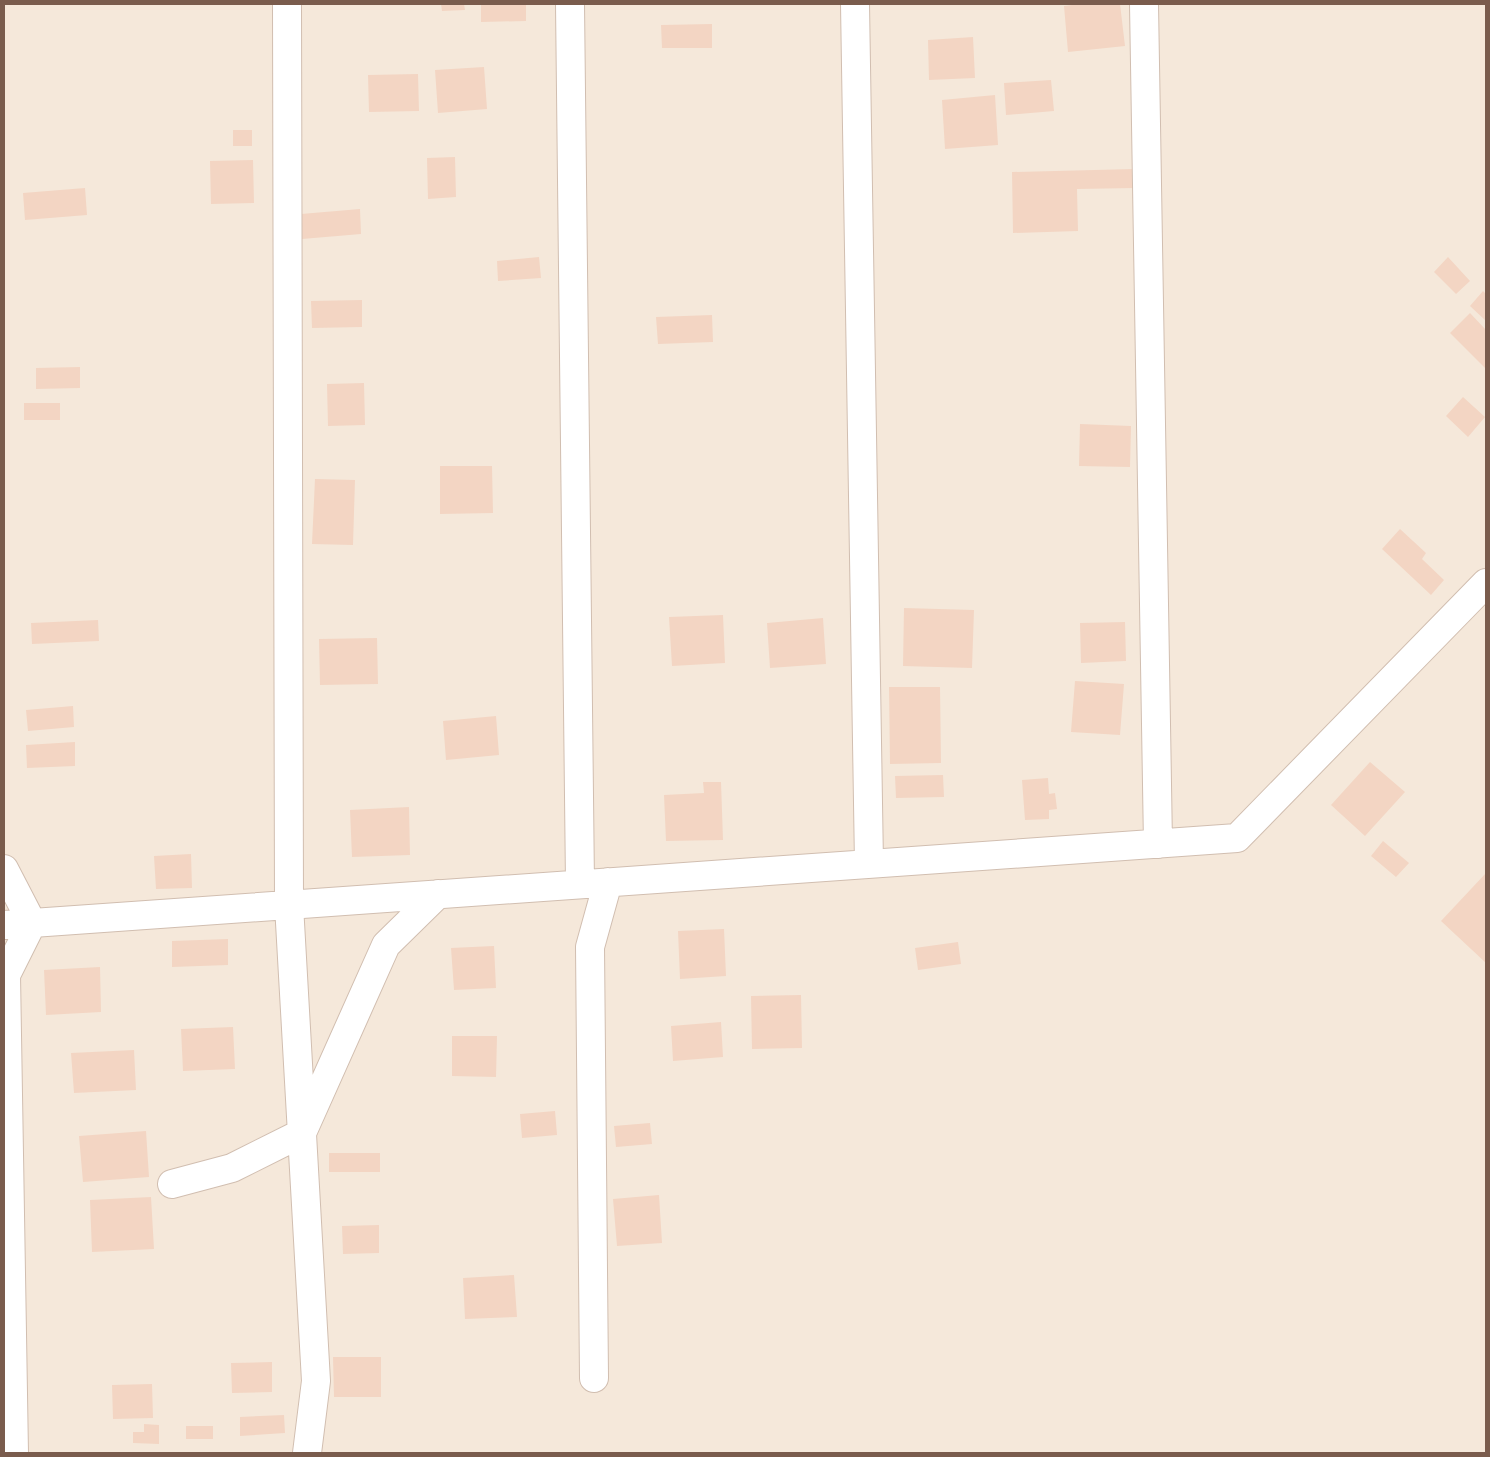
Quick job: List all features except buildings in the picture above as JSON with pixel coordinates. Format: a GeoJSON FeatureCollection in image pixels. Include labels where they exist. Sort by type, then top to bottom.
{"type":"FeatureCollection","features":[{"type":"Feature","properties":{"kind":"street"},"geometry":{"type":"LineString","coordinates":[[287,4],[288,905],[316,1381],[307,1453]]}},
{"type":"Feature","properties":{"kind":"street"},"geometry":{"type":"LineString","coordinates":[[570,4],[580,884]]}},
{"type":"Feature","properties":{"kind":"street"},"geometry":{"type":"LineString","coordinates":[[855,4],[869,864]]}},
{"type":"Feature","properties":{"kind":"street"},"geometry":{"type":"LineString","coordinates":[[1144,4],[1158,844]]}},
{"type":"Feature","properties":{"kind":"street"},"geometry":{"type":"LineString","coordinates":[[4,925],[1237,838],[1486,584]]}},
{"type":"Feature","properties":{"kind":"street"},"geometry":{"type":"LineString","coordinates":[[4,869],[32,923]]}},
{"type":"Feature","properties":{"kind":"street"},"geometry":{"type":"LineString","coordinates":[[594,1378],[590,947],[608,882]]}},
{"type":"Feature","properties":{"kind":"street"},"geometry":{"type":"LineString","coordinates":[[172,1184],[232,1168],[302,1133],[386,945],[438,894]]}},
{"type":"Feature","properties":{"kind":"street"},"geometry":{"type":"LineString","coordinates":[[14,1453],[6,975],[32,923]]}},
{"type":"Feature","properties":{"kind":"shaded area"},"geometry":{"type":"Polygon","coordinates":[[[4,4],[1486,4],[1486,1453],[4,1453],[4,4]]]}}]}
